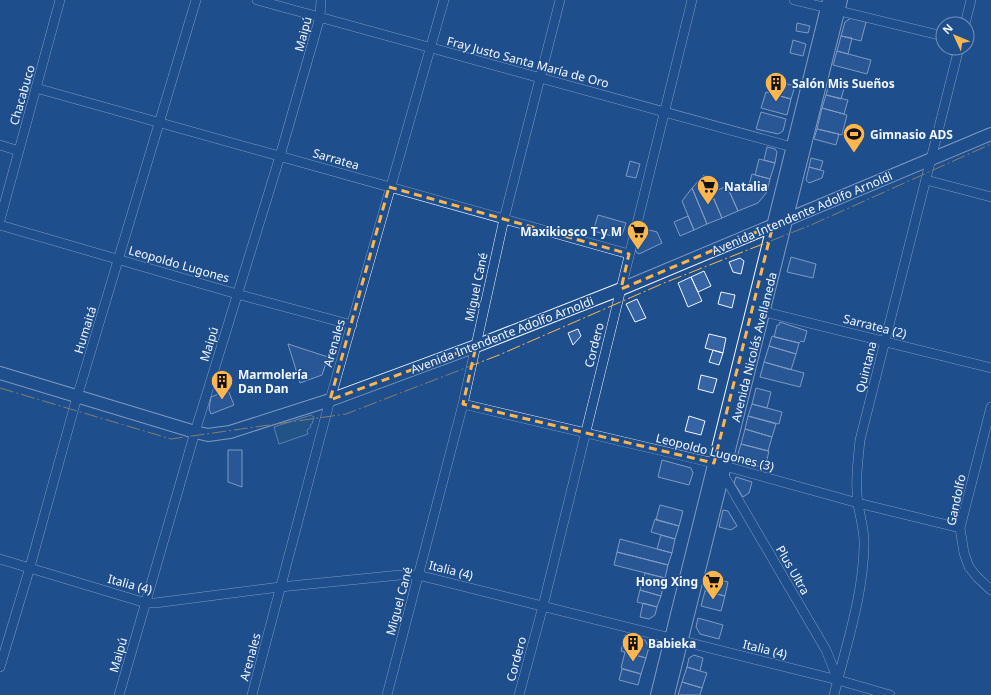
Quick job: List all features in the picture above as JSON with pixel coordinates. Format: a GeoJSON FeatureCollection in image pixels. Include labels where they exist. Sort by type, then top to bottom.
{"type":"FeatureCollection","features":[{"type":"Feature","properties":{"kind":"main road","name":"Avenida Nicolás Avellaneda"},"geometry":{"type":"LineString","coordinates":[[657,695],[676,640],[721,468],[758,310],[773,225],[792,147],[834,5]]}},
{"type":"Feature","properties":{"kind":"main road","name":"Avenida Nicolás Avellaneda"},"geometry":{"type":"LineString","coordinates":[[758,310],[786,220],[834,5]]}},
{"type":"Feature","properties":{"kind":"main road","name":"Avenida Intendente Adolfo Arnoldi"},"geometry":{"type":"LineString","coordinates":[[0,373],[77,398],[195,432],[208,435],[230,432],[330,400],[476,346],[621,289],[991,134]]}},
{"type":"Feature","properties":{"kind":"main road","name":"Avenida Nicolás Avellaneda"},"geometry":{"type":"LineString","coordinates":[[668,695],[676,640]]}},
{"type":"Feature","properties":{"kind":"street","name":"Chacabuco"},"geometry":{"type":"LineString","coordinates":[[0,220],[60,0]]}},
{"type":"Feature","properties":{"kind":"street","name":"Humaitá"},"geometry":{"type":"LineString","coordinates":[[0,667],[30,568],[77,398],[120,259],[196,0]]}},
{"type":"Feature","properties":{"kind":"street","name":"Fray Justo Santa María de Oro"},"geometry":{"type":"LineString","coordinates":[[257,0],[792,147]]}},
{"type":"Feature","properties":{"kind":"street","name":"Maipú"},"geometry":{"type":"LineString","coordinates":[[119,695],[195,432],[280,156],[320,17],[322,0]]}},
{"type":"Feature","properties":{"kind":"street"},"geometry":{"type":"LineString","coordinates":[[320,17],[326,0]]}},
{"type":"Feature","properties":{"kind":"street","name":"Arenales"},"geometry":{"type":"LineString","coordinates":[[252,695],[330,400],[389,187],[444,0]]}},
{"type":"Feature","properties":{"kind":"street","name":"Miguel Cané"},"geometry":{"type":"LineString","coordinates":[[387,695],[463,404],[504,219],[560,0]]}},
{"type":"Feature","properties":{"kind":"street","name":"Cordero"},"geometry":{"type":"LineString","coordinates":[[519,695],[692,0]]}},
{"type":"Feature","properties":{"kind":"street"},"geometry":{"type":"LineString","coordinates":[[794,0],[834,5],[935,34]]}},
{"type":"Feature","properties":{"kind":"street"},"geometry":{"type":"LineString","coordinates":[[967,16],[971,0]]}},
{"type":"Feature","properties":{"kind":"street","name":"Quintana"},"geometry":{"type":"LineString","coordinates":[[834,695],[858,601],[862,574],[864,544],[858,503],[857,478],[860,440],[957,56]]}},
{"type":"Feature","properties":{"kind":"street","name":"Sarratea"},"geometry":{"type":"LineString","coordinates":[[36,88],[160,124],[280,156],[629,254]]}},
{"type":"Feature","properties":{"kind":"street"},"geometry":{"type":"LineString","coordinates":[[0,145],[19,151]]}},
{"type":"Feature","properties":{"kind":"street"},"geometry":{"type":"LineString","coordinates":[[926,180],[991,197]]}},
{"type":"Feature","properties":{"kind":"street","name":"Leopoldo Lugones"},"geometry":{"type":"LineString","coordinates":[[0,225],[237,294],[352,325]]}},
{"type":"Feature","properties":{"kind":"street","name":"Sarratea (2)"},"geometry":{"type":"LineString","coordinates":[[758,310],[991,368]]}},
{"type":"Feature","properties":{"kind":"street","name":"Leopoldo Lugones (3)"},"geometry":{"type":"LineString","coordinates":[[463,404],[585,432],[960,528]]}},
{"type":"Feature","properties":{"kind":"street","name":"Gandolfo"},"geometry":{"type":"LineString","coordinates":[[991,407],[960,528],[964,553],[969,567],[991,590]]}},
{"type":"Feature","properties":{"kind":"street","name":"Plus Ultra"},"geometry":{"type":"LineString","coordinates":[[721,468],[826,650],[838,680]]}},
{"type":"Feature","properties":{"kind":"street","name":"Italia (4)"},"geometry":{"type":"LineString","coordinates":[[0,559],[146,603],[280,587],[400,575],[418,575],[838,680],[890,695]]}},
{"type":"Feature","properties":{"kind":"highlighted area"},"geometry":{"type":"Polygon","coordinates":[[[389,187],[629,254],[621,289],[773,225],[714,463],[463,404],[476,346],[330,400],[389,187]]]}},
{"type":"Feature","properties":{"kind":"shaded area"},"geometry":{"type":"Polygon","coordinates":[[[311,415],[314,417],[312,424],[310,425],[311,427],[307,430],[308,434],[279,444],[274,427],[311,415]]]}},
{"type":"Feature","properties":{"kind":"building"},"geometry":{"type":"Polygon","coordinates":[[[851,18],[866,22],[861,41],[841,36],[845,22],[851,18]]]}},
{"type":"Feature","properties":{"kind":"building"},"geometry":{"type":"Polygon","coordinates":[[[797,23],[810,26],[808,33],[796,31],[797,23]]]}},
{"type":"Feature","properties":{"kind":"building"},"geometry":{"type":"Polygon","coordinates":[[[841,36],[852,38],[848,54],[837,51],[841,36]]]}},
{"type":"Feature","properties":{"kind":"building"},"geometry":{"type":"Polygon","coordinates":[[[793,40],[806,44],[803,56],[790,53],[793,40]]]}},
{"type":"Feature","properties":{"kind":"building"},"geometry":{"type":"Polygon","coordinates":[[[837,51],[871,60],[867,74],[833,65],[837,51]]]}},
{"type":"Feature","properties":{"kind":"building"},"geometry":{"type":"Polygon","coordinates":[[[776,81],[795,86],[791,99],[772,94],[776,81]]]}},
{"type":"Feature","properties":{"kind":"building"},"geometry":{"type":"Polygon","coordinates":[[[830,81],[845,85],[841,99],[826,95],[830,81]]]}},
{"type":"Feature","properties":{"kind":"building","name":"Salón Mis Sueños"},"geometry":{"type":"Polygon","coordinates":[[[766,92],[791,99],[787,115],[761,108],[766,92]]]}},
{"type":"Feature","properties":{"kind":"building"},"geometry":{"type":"Polygon","coordinates":[[[826,95],[848,100],[844,114],[822,108],[826,95]]]}},
{"type":"Feature","properties":{"kind":"building"},"geometry":{"type":"Polygon","coordinates":[[[822,108],[847,115],[842,135],[817,129],[822,108]]]}},
{"type":"Feature","properties":{"kind":"building"},"geometry":{"type":"Polygon","coordinates":[[[761,112],[786,119],[783,131],[778,134],[756,129],[761,112]]]}},
{"type":"Feature","properties":{"kind":"building"},"geometry":{"type":"Polygon","coordinates":[[[817,129],[839,134],[836,145],[814,139],[817,129]]]}},
{"type":"Feature","properties":{"kind":"building"},"geometry":{"type":"Polygon","coordinates":[[[767,147],[775,149],[777,152],[775,163],[764,160],[767,147]]]}},
{"type":"Feature","properties":{"kind":"building"},"geometry":{"type":"Polygon","coordinates":[[[811,158],[823,161],[820,170],[809,167],[811,158]]]}},
{"type":"Feature","properties":{"kind":"building"},"geometry":{"type":"Polygon","coordinates":[[[759,159],[775,163],[770,179],[755,175],[759,159]]]}},
{"type":"Feature","properties":{"kind":"building"},"geometry":{"type":"Polygon","coordinates":[[[630,161],[640,164],[636,178],[626,176],[630,161]]]}},
{"type":"Feature","properties":{"kind":"building"},"geometry":{"type":"Polygon","coordinates":[[[809,167],[824,171],[822,178],[809,183],[806,180],[809,167]]]}},
{"type":"Feature","properties":{"kind":"building"},"geometry":{"type":"Polygon","coordinates":[[[752,174],[770,179],[767,192],[748,188],[752,174]]]}},
{"type":"Feature","properties":{"kind":"building","name":"Natalia"},"geometry":{"type":"Polygon","coordinates":[[[704,175],[722,218],[707,224],[692,188],[704,175]]]}},
{"type":"Feature","properties":{"kind":"building"},"geometry":{"type":"Polygon","coordinates":[[[725,182],[767,192],[758,203],[738,211],[725,182]]]}},
{"type":"Feature","properties":{"kind":"building"},"geometry":{"type":"Polygon","coordinates":[[[727,186],[738,211],[722,218],[711,193],[727,186]]]}},
{"type":"Feature","properties":{"kind":"building"},"geometry":{"type":"Polygon","coordinates":[[[692,188],[707,224],[694,230],[682,201],[692,188]]]}},
{"type":"Feature","properties":{"kind":"building"},"geometry":{"type":"Polygon","coordinates":[[[598,215],[626,223],[622,235],[616,237],[593,231],[598,215]]]}},
{"type":"Feature","properties":{"kind":"building"},"geometry":{"type":"Polygon","coordinates":[[[688,216],[694,230],[680,236],[674,222],[688,216]]]}},
{"type":"Feature","properties":{"kind":"building"},"geometry":{"type":"Polygon","coordinates":[[[641,228],[657,232],[662,243],[639,254],[636,252],[635,248],[641,228]]]}},
{"type":"Feature","properties":{"kind":"building"},"geometry":{"type":"Polygon","coordinates":[[[791,257],[816,264],[813,278],[787,272],[791,257]]]}},
{"type":"Feature","properties":{"kind":"building"},"geometry":{"type":"Polygon","coordinates":[[[740,258],[744,261],[741,274],[733,272],[729,262],[740,258]]]}},
{"type":"Feature","properties":{"kind":"building"},"geometry":{"type":"Polygon","coordinates":[[[704,271],[711,286],[698,292],[691,277],[704,271]]]}},
{"type":"Feature","properties":{"kind":"building"},"geometry":{"type":"Polygon","coordinates":[[[691,277],[702,301],[688,307],[678,283],[691,277]]]}},
{"type":"Feature","properties":{"kind":"building"},"geometry":{"type":"Polygon","coordinates":[[[721,292],[735,295],[732,308],[718,304],[721,292]]]}},
{"type":"Feature","properties":{"kind":"building"},"geometry":{"type":"Polygon","coordinates":[[[637,299],[646,318],[635,322],[626,304],[637,299]]]}},
{"type":"Feature","properties":{"kind":"building"},"geometry":{"type":"Polygon","coordinates":[[[780,322],[807,331],[804,342],[801,341],[799,343],[774,337],[777,325],[779,325],[780,322]]]}},
{"type":"Feature","properties":{"kind":"building"},"geometry":{"type":"Polygon","coordinates":[[[578,329],[581,336],[573,345],[568,333],[578,329]]]}},
{"type":"Feature","properties":{"kind":"building"},"geometry":{"type":"Polygon","coordinates":[[[709,334],[726,338],[723,353],[705,348],[709,334]]]}},
{"type":"Feature","properties":{"kind":"building"},"geometry":{"type":"Polygon","coordinates":[[[772,336],[799,343],[796,354],[769,346],[772,336]]]}},
{"type":"Feature","properties":{"kind":"building"},"geometry":{"type":"Polygon","coordinates":[[[288,344],[328,357],[322,375],[300,383],[288,344]]]}},
{"type":"Feature","properties":{"kind":"building"},"geometry":{"type":"Polygon","coordinates":[[[769,346],[796,354],[791,370],[764,362],[769,346]]]}},
{"type":"Feature","properties":{"kind":"building"},"geometry":{"type":"Polygon","coordinates":[[[713,350],[723,353],[719,365],[709,362],[713,350]]]}},
{"type":"Feature","properties":{"kind":"building"},"geometry":{"type":"Polygon","coordinates":[[[764,362],[804,373],[800,387],[760,377],[764,362]]]}},
{"type":"Feature","properties":{"kind":"building"},"geometry":{"type":"Polygon","coordinates":[[[701,375],[717,379],[713,393],[698,389],[701,375]]]}},
{"type":"Feature","properties":{"kind":"building"},"geometry":{"type":"Polygon","coordinates":[[[756,388],[771,392],[767,408],[752,404],[756,388]]]}},
{"type":"Feature","properties":{"kind":"building","name":"Marmolería Dan Dan"},"geometry":{"type":"Polygon","coordinates":[[[228,390],[234,405],[211,414],[209,409],[211,397],[228,390]]]}},
{"type":"Feature","properties":{"kind":"building"},"geometry":{"type":"Polygon","coordinates":[[[752,404],[782,412],[779,424],[748,416],[752,404]]]}},
{"type":"Feature","properties":{"kind":"building"},"geometry":{"type":"Polygon","coordinates":[[[689,416],[705,421],[701,435],[685,431],[689,416]]]}},
{"type":"Feature","properties":{"kind":"building"},"geometry":{"type":"Polygon","coordinates":[[[748,416],[776,424],[772,437],[745,429],[748,416]]]}},
{"type":"Feature","properties":{"kind":"building"},"geometry":{"type":"Polygon","coordinates":[[[745,429],[772,437],[768,451],[741,444],[745,429]]]}},
{"type":"Feature","properties":{"kind":"building"},"geometry":{"type":"Polygon","coordinates":[[[741,444],[769,451],[765,468],[742,462],[737,457],[741,444]]]}},
{"type":"Feature","properties":{"kind":"building"},"geometry":{"type":"Polygon","coordinates":[[[228,450],[242,450],[242,487],[228,482],[228,450]]]}},
{"type":"Feature","properties":{"kind":"building"},"geometry":{"type":"Polygon","coordinates":[[[662,460],[691,468],[693,473],[689,485],[658,477],[662,460]]]}},
{"type":"Feature","properties":{"kind":"building"},"geometry":{"type":"Polygon","coordinates":[[[736,477],[752,482],[749,493],[743,497],[734,483],[736,477]]]}},
{"type":"Feature","properties":{"kind":"building"},"geometry":{"type":"Polygon","coordinates":[[[660,505],[683,511],[679,526],[656,520],[660,505]]]}},
{"type":"Feature","properties":{"kind":"building"},"geometry":{"type":"Polygon","coordinates":[[[723,510],[728,511],[737,526],[731,530],[719,527],[723,510]]]}},
{"type":"Feature","properties":{"kind":"building"},"geometry":{"type":"Polygon","coordinates":[[[655,519],[679,526],[675,539],[651,532],[655,519]]]}},
{"type":"Feature","properties":{"kind":"building"},"geometry":{"type":"Polygon","coordinates":[[[661,535],[675,539],[672,553],[657,549],[661,535]]]}},
{"type":"Feature","properties":{"kind":"building"},"geometry":{"type":"Polygon","coordinates":[[[620,539],[672,553],[668,565],[617,552],[620,539]]]}},
{"type":"Feature","properties":{"kind":"building"},"geometry":{"type":"Polygon","coordinates":[[[617,552],[668,565],[665,578],[614,565],[617,552]]]}},
{"type":"Feature","properties":{"kind":"building"},"geometry":{"type":"Polygon","coordinates":[[[645,573],[665,578],[661,596],[640,590],[645,573]]]}},
{"type":"Feature","properties":{"kind":"building"},"geometry":{"type":"Polygon","coordinates":[[[708,577],[728,582],[725,596],[705,591],[708,577]]]}},
{"type":"Feature","properties":{"kind":"building"},"geometry":{"type":"Polygon","coordinates":[[[640,590],[661,596],[657,607],[637,602],[640,590]]]}},
{"type":"Feature","properties":{"kind":"building","name":"Hong Xing"},"geometry":{"type":"Polygon","coordinates":[[[705,591],[725,596],[721,611],[701,606],[705,591]]]}},
{"type":"Feature","properties":{"kind":"building"},"geometry":{"type":"Polygon","coordinates":[[[643,603],[657,607],[655,615],[649,619],[640,617],[643,603]]]}},
{"type":"Feature","properties":{"kind":"building"},"geometry":{"type":"Polygon","coordinates":[[[698,618],[723,625],[719,639],[700,634],[696,627],[698,618]]]}},
{"type":"Feature","properties":{"kind":"building"},"geometry":{"type":"Polygon","coordinates":[[[625,635],[645,640],[649,647],[646,658],[621,651],[625,635]]]}},
{"type":"Feature","properties":{"kind":"building","name":"Babieka"},"geometry":{"type":"Polygon","coordinates":[[[625,652],[646,658],[641,674],[621,668],[625,652]]]}},
{"type":"Feature","properties":{"kind":"building"},"geometry":{"type":"Polygon","coordinates":[[[694,655],[703,658],[700,671],[687,667],[689,658],[694,655]]]}},
{"type":"Feature","properties":{"kind":"building"},"geometry":{"type":"Polygon","coordinates":[[[687,667],[707,673],[702,688],[682,682],[687,667]]]}},
{"type":"Feature","properties":{"kind":"building"},"geometry":{"type":"Polygon","coordinates":[[[622,669],[641,674],[638,685],[619,680],[622,669]]]}},
{"type":"Feature","properties":{"kind":"building"},"geometry":{"type":"Polygon","coordinates":[[[682,682],[702,688],[700,695],[678,695],[682,682]]]}},
{"type":"Feature","properties":{"kind":"power"},"geometry":{"type":"LineString","coordinates":[[0,388],[171,439],[346,414],[499,355],[664,283],[811,225],[991,144]]}},
{"type":"Feature","properties":{"kind":"place","name":"Salón Mis Sueños"},"geometry":{"type":"Point","coordinates":[776,102]}},
{"type":"Feature","properties":{"kind":"place","name":"Gimnasio ADS"},"geometry":{"type":"Point","coordinates":[854,154]}},
{"type":"Feature","properties":{"kind":"place","name":"Natalia"},"geometry":{"type":"Point","coordinates":[708,206]}},
{"type":"Feature","properties":{"kind":"place","name":"Maxikiosco T y M"},"geometry":{"type":"Point","coordinates":[638,250]}},
{"type":"Feature","properties":{"kind":"place","name":"Marmolería Dan Dan"},"geometry":{"type":"Point","coordinates":[222,400]}},
{"type":"Feature","properties":{"kind":"place","name":"Hong Xing"},"geometry":{"type":"Point","coordinates":[713,600]}},
{"type":"Feature","properties":{"kind":"place","name":"Babieka"},"geometry":{"type":"Point","coordinates":[633,662]}}]}
